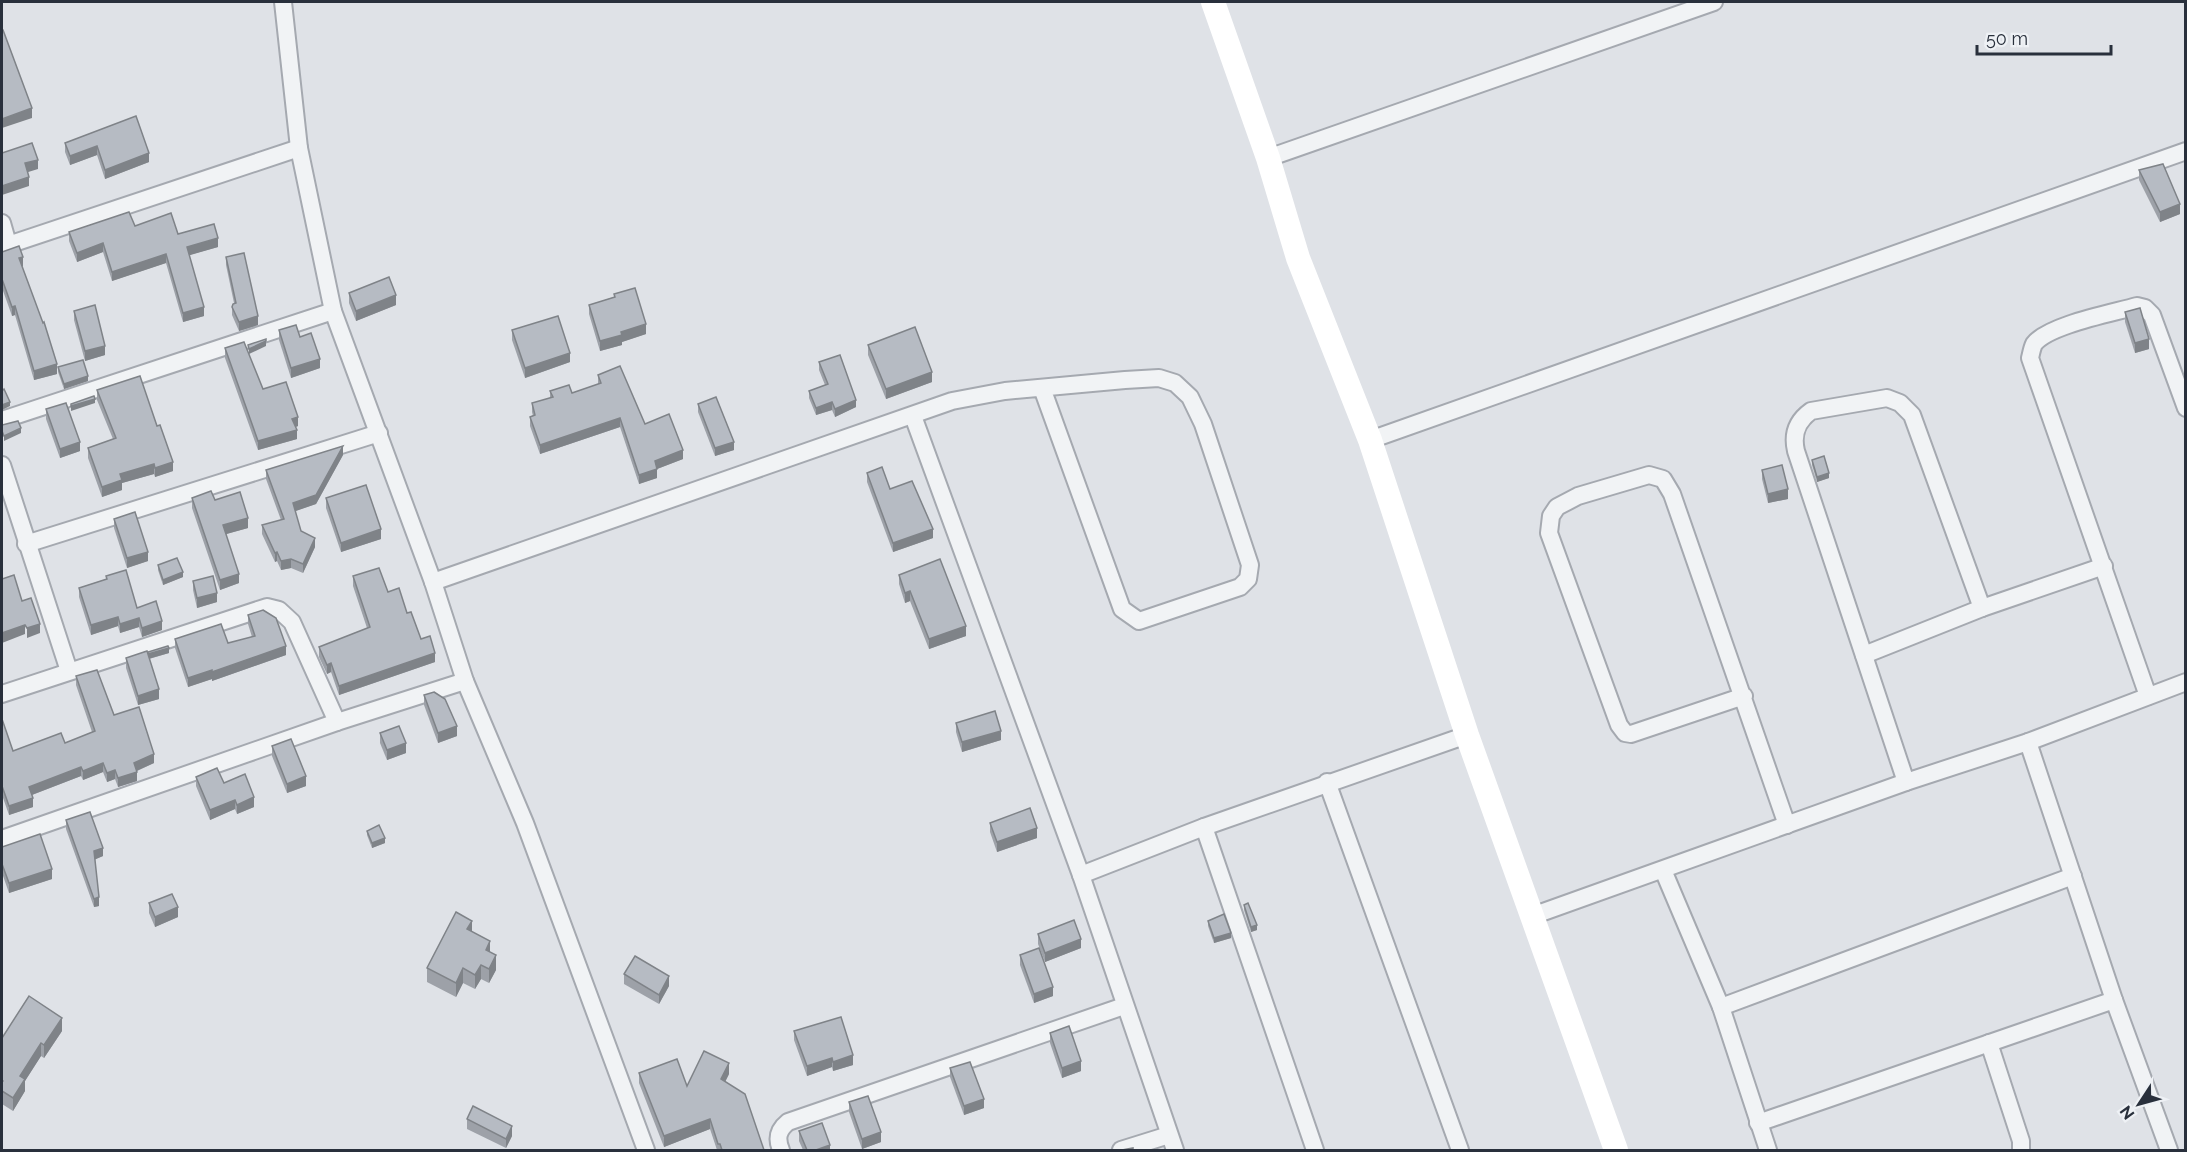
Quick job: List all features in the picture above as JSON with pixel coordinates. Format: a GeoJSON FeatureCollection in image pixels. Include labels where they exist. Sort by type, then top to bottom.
{"type":"FeatureCollection","features":[{"type":"Feature","properties":{"kind":"street"},"geometry":{"type":"LineString","coordinates":[[283,2],[299,148],[333,310],[433,582],[465,681],[525,823],[646,1150]]}},
{"type":"Feature","properties":{"kind":"street"},"geometry":{"type":"LineString","coordinates":[[1213,2],[1268,158],[1298,258],[1370,440],[1467,735],[1616,1150]]}},
{"type":"Feature","properties":{"kind":"street"},"geometry":{"type":"LineString","coordinates":[[1268,158],[1714,2]]}},
{"type":"Feature","properties":{"kind":"street"},"geometry":{"type":"LineString","coordinates":[[2,223],[5,246],[299,148]]}},
{"type":"Feature","properties":{"kind":"street"},"geometry":{"type":"LineString","coordinates":[[1370,440],[2186,151]]}},
{"type":"Feature","properties":{"kind":"street"},"geometry":{"type":"LineString","coordinates":[[2148,696],[2030,358],[2033,345],[2046,334],[2073,324],[2137,306],[2145,308],[2152,315],[2186,408]]}},
{"type":"Feature","properties":{"kind":"street"},"geometry":{"type":"LineString","coordinates":[[2,420],[333,310]]}},
{"type":"Feature","properties":{"kind":"street"},"geometry":{"type":"LineString","coordinates":[[433,582],[952,402],[1005,392],[1042,388],[1159,378],[1175,383],[1190,396],[1203,424],[1250,564],[1248,579],[1240,587],[1139,621],[1122,609],[1042,388]]}},
{"type":"Feature","properties":{"kind":"street"},"geometry":{"type":"LineString","coordinates":[[1906,782],[1796,451],[1793,439],[1802,417],[1810,411],[1887,398],[1900,403],[1912,415],[1982,608]]}},
{"type":"Feature","properties":{"kind":"street"},"geometry":{"type":"LineString","coordinates":[[913,416],[1082,875],[1124,1006],[1172,1143],[1121,1150]]}},
{"type":"Feature","properties":{"kind":"street"},"geometry":{"type":"LineString","coordinates":[[26,544],[378,433]]}},
{"type":"Feature","properties":{"kind":"street"},"geometry":{"type":"LineString","coordinates":[[2,465],[69,671]]}},
{"type":"Feature","properties":{"kind":"street"},"geometry":{"type":"LineString","coordinates":[[1744,696],[1631,734],[1625,733],[1618,725],[1549,533],[1551,516],[1557,507],[1578,496],[1649,475],[1663,479],[1672,494],[1744,696],[1787,825]]}},
{"type":"Feature","properties":{"kind":"street"},"geometry":{"type":"LineString","coordinates":[[1864,655],[1982,608],[2104,566]]}},
{"type":"Feature","properties":{"kind":"street"},"geometry":{"type":"LineString","coordinates":[[2,694],[267,607],[279,610],[292,622],[337,722]]}},
{"type":"Feature","properties":{"kind":"street"},"geometry":{"type":"LineString","coordinates":[[2,839],[337,722],[465,681]]}},
{"type":"Feature","properties":{"kind":"street"},"geometry":{"type":"LineString","coordinates":[[1532,916],[1906,782],[2028,742],[2186,682]]}},
{"type":"Feature","properties":{"kind":"street"},"geometry":{"type":"LineString","coordinates":[[1082,875],[1204,826],[1467,735]]}},
{"type":"Feature","properties":{"kind":"street"},"geometry":{"type":"LineString","coordinates":[[2028,742],[2114,1000],[2169,1150]]}},
{"type":"Feature","properties":{"kind":"street"},"geometry":{"type":"LineString","coordinates":[[1327,782],[1460,1150]]}},
{"type":"Feature","properties":{"kind":"street"},"geometry":{"type":"LineString","coordinates":[[1204,826],[1316,1150]]}},
{"type":"Feature","properties":{"kind":"street"},"geometry":{"type":"LineString","coordinates":[[1664,870],[1721,1007],[1768,1150]]}},
{"type":"Feature","properties":{"kind":"street"},"geometry":{"type":"LineString","coordinates":[[1721,1007],[2073,876]]}},
{"type":"Feature","properties":{"kind":"street"},"geometry":{"type":"LineString","coordinates":[[1758,1123],[2114,1000]]}},
{"type":"Feature","properties":{"kind":"street"},"geometry":{"type":"LineString","coordinates":[[781,1150],[778,1134],[788,1122],[1124,1006]]}},
{"type":"Feature","properties":{"kind":"street"},"geometry":{"type":"LineString","coordinates":[[1989,1043],[2021,1150]]}},
{"type":"Feature","properties":{"kind":"building"},"geometry":{"type":"Polygon","coordinates":[[[2,29],[32,108],[2,119],[2,29]]]}},
{"type":"Feature","properties":{"kind":"building"},"geometry":{"type":"Polygon","coordinates":[[[136,116],[149,153],[105,170],[97,146],[70,156],[65,143],[136,116]]]}},
{"type":"Feature","properties":{"kind":"building"},"geometry":{"type":"Polygon","coordinates":[[[32,143],[38,160],[25,163],[29,177],[2,186],[2,153],[32,143]]]}},
{"type":"Feature","properties":{"kind":"building"},"geometry":{"type":"Polygon","coordinates":[[[2163,164],[2180,204],[2160,212],[2139,170],[2163,164]]]}},
{"type":"Feature","properties":{"kind":"building"},"geometry":{"type":"Polygon","coordinates":[[[129,212],[135,226],[171,213],[178,234],[214,224],[218,238],[187,247],[204,307],[183,313],[166,254],[112,272],[103,243],[77,253],[69,232],[129,212]]]}},
{"type":"Feature","properties":{"kind":"building"},"geometry":{"type":"Polygon","coordinates":[[[19,246],[23,257],[19,258],[44,322],[57,364],[34,371],[15,306],[12,307],[2,279],[2,252],[19,246]]]}},
{"type":"Feature","properties":{"kind":"building"},"geometry":{"type":"Polygon","coordinates":[[[244,253],[258,316],[239,322],[232,307],[236,303],[226,257],[244,253]]]}},
{"type":"Feature","properties":{"kind":"building"},"geometry":{"type":"Polygon","coordinates":[[[389,277],[396,295],[356,311],[349,293],[389,277]]]}},
{"type":"Feature","properties":{"kind":"building"},"geometry":{"type":"Polygon","coordinates":[[[635,288],[646,324],[621,332],[622,335],[600,341],[589,305],[635,288]]]}},
{"type":"Feature","properties":{"kind":"building"},"geometry":{"type":"Polygon","coordinates":[[[95,305],[105,346],[85,351],[74,311],[95,305]]]}},
{"type":"Feature","properties":{"kind":"building"},"geometry":{"type":"Polygon","coordinates":[[[2140,308],[2149,339],[2135,343],[2125,312],[2140,308]]]}},
{"type":"Feature","properties":{"kind":"building"},"geometry":{"type":"Polygon","coordinates":[[[558,316],[570,353],[525,368],[512,330],[558,316]]]}},
{"type":"Feature","properties":{"kind":"building"},"geometry":{"type":"Polygon","coordinates":[[[296,325],[300,337],[311,333],[320,359],[291,368],[279,330],[296,325]]]}},
{"type":"Feature","properties":{"kind":"building"},"geometry":{"type":"Polygon","coordinates":[[[915,327],[932,372],[886,389],[868,345],[915,327]]]}},
{"type":"Feature","properties":{"kind":"building"},"geometry":{"type":"Polygon","coordinates":[[[266,339],[266,341],[249,349],[248,345],[266,339]]]}},
{"type":"Feature","properties":{"kind":"building"},"geometry":{"type":"Polygon","coordinates":[[[244,342],[263,389],[286,382],[298,417],[292,419],[297,430],[258,441],[225,348],[244,342]]]}},
{"type":"Feature","properties":{"kind":"building"},"geometry":{"type":"Polygon","coordinates":[[[840,355],[856,400],[835,409],[832,402],[816,408],[809,391],[828,384],[819,362],[840,355]]]}},
{"type":"Feature","properties":{"kind":"building"},"geometry":{"type":"Polygon","coordinates":[[[83,360],[88,376],[64,384],[58,367],[83,360]]]}},
{"type":"Feature","properties":{"kind":"building"},"geometry":{"type":"Polygon","coordinates":[[[620,366],[645,424],[669,414],[683,450],[655,461],[657,469],[639,475],[620,418],[540,445],[530,417],[535,415],[532,403],[553,397],[550,391],[569,385],[572,393],[601,383],[598,375],[620,366]]]}},
{"type":"Feature","properties":{"kind":"building"},"geometry":{"type":"Polygon","coordinates":[[[140,376],[157,426],[160,425],[173,462],[155,468],[154,464],[120,474],[122,480],[102,487],[88,448],[116,438],[97,390],[140,376]]]}},
{"type":"Feature","properties":{"kind":"building"},"geometry":{"type":"Polygon","coordinates":[[[4,389],[10,402],[2,405],[2,391],[4,389]]]}},
{"type":"Feature","properties":{"kind":"building"},"geometry":{"type":"Polygon","coordinates":[[[94,396],[95,399],[71,406],[71,404],[94,396]]]}},
{"type":"Feature","properties":{"kind":"building"},"geometry":{"type":"Polygon","coordinates":[[[716,397],[734,442],[715,448],[698,404],[716,397]]]}},
{"type":"Feature","properties":{"kind":"building"},"geometry":{"type":"Polygon","coordinates":[[[66,403],[80,442],[60,449],[46,409],[66,403]]]}},
{"type":"Feature","properties":{"kind":"building"},"geometry":{"type":"Polygon","coordinates":[[[18,421],[21,428],[4,436],[2,425],[18,421]]]}},
{"type":"Feature","properties":{"kind":"building"},"geometry":{"type":"Polygon","coordinates":[[[343,446],[316,495],[293,503],[301,531],[315,538],[303,564],[291,559],[281,561],[262,525],[284,519],[266,470],[343,446]]]}},
{"type":"Feature","properties":{"kind":"building"},"geometry":{"type":"Polygon","coordinates":[[[1824,456],[1829,473],[1817,477],[1812,460],[1824,456]]]}},
{"type":"Feature","properties":{"kind":"building"},"geometry":{"type":"Polygon","coordinates":[[[1782,465],[1788,489],[1768,494],[1762,470],[1782,465]]]}},
{"type":"Feature","properties":{"kind":"building"},"geometry":{"type":"Polygon","coordinates":[[[882,467],[890,489],[912,481],[933,529],[893,543],[867,473],[882,467]]]}},
{"type":"Feature","properties":{"kind":"building"},"geometry":{"type":"Polygon","coordinates":[[[366,485],[381,529],[341,543],[326,498],[366,485]]]}},
{"type":"Feature","properties":{"kind":"building"},"geometry":{"type":"Polygon","coordinates":[[[211,491],[215,500],[240,492],[248,518],[223,525],[239,574],[220,580],[192,498],[211,491]]]}},
{"type":"Feature","properties":{"kind":"building"},"geometry":{"type":"Polygon","coordinates":[[[135,512],[148,552],[127,558],[114,519],[135,512]]]}},
{"type":"Feature","properties":{"kind":"building"},"geometry":{"type":"Polygon","coordinates":[[[177,558],[183,572],[163,580],[158,565],[177,558]]]}},
{"type":"Feature","properties":{"kind":"building"},"geometry":{"type":"Polygon","coordinates":[[[940,559],[966,626],[929,639],[910,591],[905,593],[899,575],[940,559]]]}},
{"type":"Feature","properties":{"kind":"building"},"geometry":{"type":"Polygon","coordinates":[[[379,568],[388,592],[399,588],[407,613],[411,612],[421,639],[430,636],[435,653],[339,686],[331,663],[327,665],[319,647],[370,627],[353,576],[379,568]]]}},
{"type":"Feature","properties":{"kind":"building"},"geometry":{"type":"Polygon","coordinates":[[[126,570],[137,608],[156,601],[162,621],[142,628],[139,618],[120,624],[118,617],[91,625],[79,588],[126,570]]]}},
{"type":"Feature","properties":{"kind":"building"},"geometry":{"type":"Polygon","coordinates":[[[14,575],[22,601],[31,598],[40,624],[27,628],[25,625],[2,633],[2,579],[14,575]]]}},
{"type":"Feature","properties":{"kind":"building"},"geometry":{"type":"Polygon","coordinates":[[[213,576],[217,593],[197,598],[193,581],[213,576]]]}},
{"type":"Feature","properties":{"kind":"building"},"geometry":{"type":"Polygon","coordinates":[[[263,610],[276,618],[286,646],[188,678],[175,639],[221,624],[228,643],[255,636],[248,615],[263,610]]]}},
{"type":"Feature","properties":{"kind":"building"},"geometry":{"type":"Polygon","coordinates":[[[168,646],[169,648],[148,654],[148,652],[168,646]]]}},
{"type":"Feature","properties":{"kind":"building"},"geometry":{"type":"Polygon","coordinates":[[[147,651],[159,689],[138,696],[126,658],[147,651]]]}},
{"type":"Feature","properties":{"kind":"building"},"geometry":{"type":"Polygon","coordinates":[[[97,670],[114,715],[139,707],[154,754],[134,763],[137,772],[118,778],[115,770],[107,773],[103,763],[83,771],[81,767],[29,787],[33,798],[9,806],[2,786],[2,719],[13,751],[61,733],[65,743],[95,731],[76,676],[97,670]]]}},
{"type":"Feature","properties":{"kind":"building"},"geometry":{"type":"Polygon","coordinates":[[[434,692],[445,699],[457,726],[438,733],[424,695],[434,692]]]}},
{"type":"Feature","properties":{"kind":"building"},"geometry":{"type":"Polygon","coordinates":[[[995,711],[1001,731],[962,742],[956,723],[995,711]]]}},
{"type":"Feature","properties":{"kind":"building"},"geometry":{"type":"Polygon","coordinates":[[[399,726],[406,743],[387,750],[380,733],[399,726]]]}},
{"type":"Feature","properties":{"kind":"building"},"geometry":{"type":"Polygon","coordinates":[[[291,739],[306,776],[287,784],[272,746],[291,739]]]}},
{"type":"Feature","properties":{"kind":"building"},"geometry":{"type":"Polygon","coordinates":[[[217,768],[224,783],[245,774],[254,797],[237,805],[235,800],[210,810],[196,777],[217,768]]]}},
{"type":"Feature","properties":{"kind":"building"},"geometry":{"type":"Polygon","coordinates":[[[1030,808],[1037,828],[997,842],[990,823],[1030,808]]]}},
{"type":"Feature","properties":{"kind":"building"},"geometry":{"type":"Polygon","coordinates":[[[90,812],[103,848],[94,851],[99,897],[94,899],[66,820],[90,812]]]}},
{"type":"Feature","properties":{"kind":"building"},"geometry":{"type":"Polygon","coordinates":[[[379,825],[385,838],[372,843],[367,831],[379,825]]]}},
{"type":"Feature","properties":{"kind":"building"},"geometry":{"type":"Polygon","coordinates":[[[40,834],[52,869],[9,883],[2,864],[2,847],[40,834]]]}},
{"type":"Feature","properties":{"kind":"building"},"geometry":{"type":"Polygon","coordinates":[[[172,894],[178,907],[155,917],[149,903],[172,894]]]}},
{"type":"Feature","properties":{"kind":"building"},"geometry":{"type":"Polygon","coordinates":[[[1248,903],[1257,925],[1251,927],[1244,905],[1248,903]]]}},
{"type":"Feature","properties":{"kind":"building"},"geometry":{"type":"Polygon","coordinates":[[[456,912],[472,921],[467,929],[490,941],[486,950],[496,955],[489,969],[481,965],[475,975],[463,968],[456,983],[427,968],[456,912]]]}},
{"type":"Feature","properties":{"kind":"building"},"geometry":{"type":"Polygon","coordinates":[[[1224,914],[1231,933],[1214,938],[1208,921],[1224,914]]]}},
{"type":"Feature","properties":{"kind":"building"},"geometry":{"type":"Polygon","coordinates":[[[1074,920],[1081,939],[1045,953],[1038,934],[1074,920]]]}},
{"type":"Feature","properties":{"kind":"building"},"geometry":{"type":"Polygon","coordinates":[[[1039,948],[1053,987],[1034,994],[1020,955],[1039,948]]]}},
{"type":"Feature","properties":{"kind":"building"},"geometry":{"type":"Polygon","coordinates":[[[635,956],[669,976],[659,995],[624,974],[635,956]]]}},
{"type":"Feature","properties":{"kind":"building"},"geometry":{"type":"Polygon","coordinates":[[[29,996],[62,1018],[44,1045],[41,1043],[20,1076],[25,1079],[13,1098],[2,1091],[2,1038],[29,996]]]}},
{"type":"Feature","properties":{"kind":"building"},"geometry":{"type":"Polygon","coordinates":[[[841,1017],[853,1055],[833,1062],[832,1058],[807,1066],[794,1031],[841,1017]]]}},
{"type":"Feature","properties":{"kind":"building"},"geometry":{"type":"Polygon","coordinates":[[[1069,1026],[1081,1061],[1062,1068],[1050,1033],[1069,1026]]]}},
{"type":"Feature","properties":{"kind":"building"},"geometry":{"type":"Polygon","coordinates":[[[704,1051],[729,1063],[721,1079],[745,1094],[764,1150],[722,1150],[710,1119],[664,1136],[639,1073],[677,1059],[687,1086],[704,1051]]]}},
{"type":"Feature","properties":{"kind":"building"},"geometry":{"type":"Polygon","coordinates":[[[970,1062],[984,1099],[964,1106],[950,1068],[970,1062]]]}},
{"type":"Feature","properties":{"kind":"building"},"geometry":{"type":"Polygon","coordinates":[[[868,1096],[881,1132],[862,1139],[849,1102],[868,1096]]]}},
{"type":"Feature","properties":{"kind":"building"},"geometry":{"type":"Polygon","coordinates":[[[473,1106],[512,1126],[506,1139],[467,1119],[473,1106]]]}},
{"type":"Feature","properties":{"kind":"building"},"geometry":{"type":"Polygon","coordinates":[[[822,1123],[830,1145],[816,1150],[807,1150],[799,1131],[822,1123]]]}}]}
